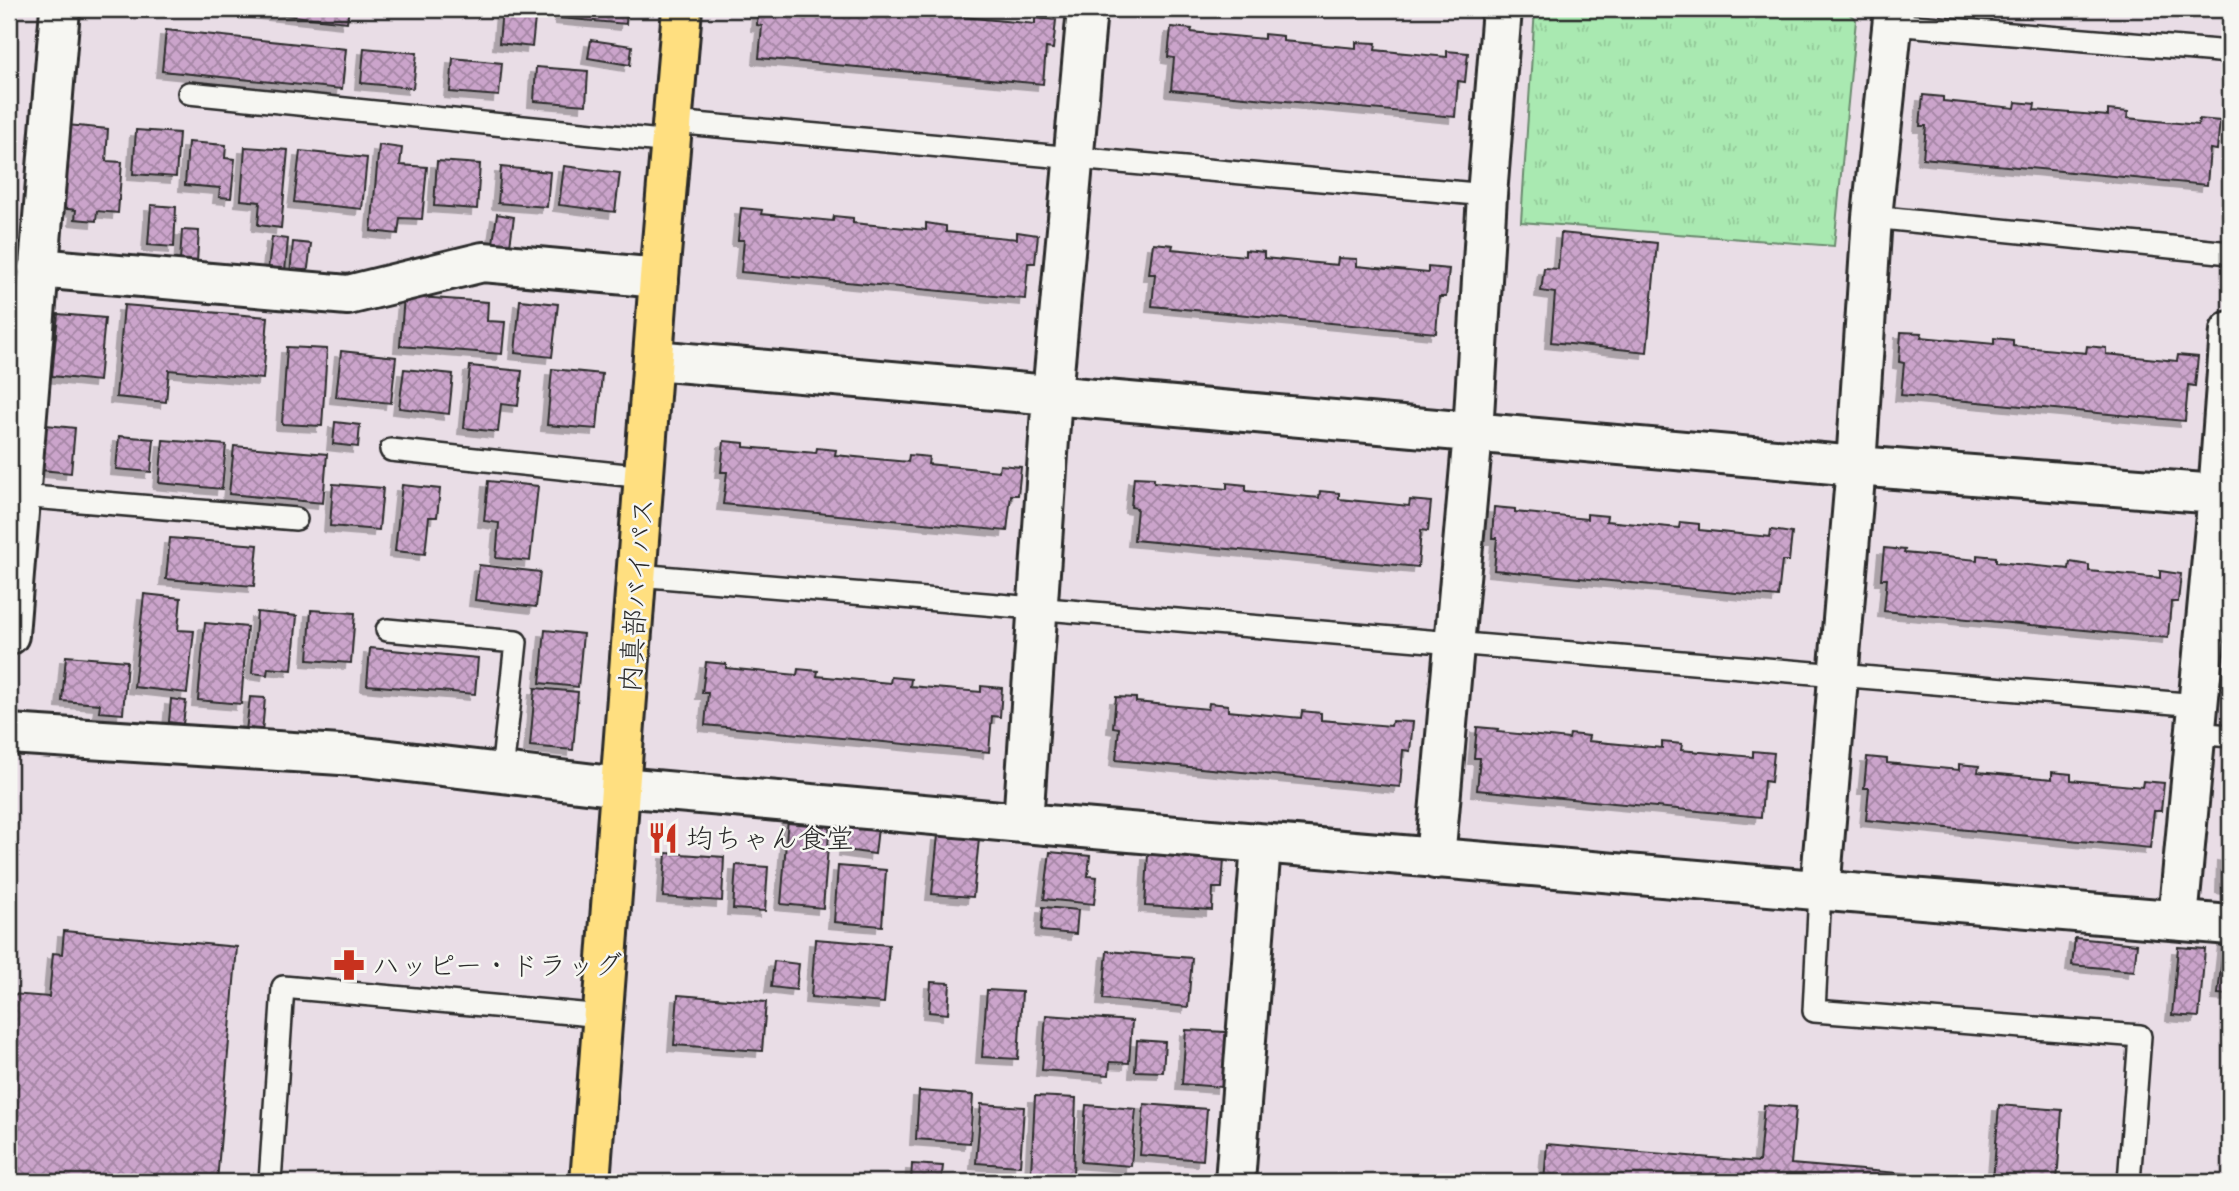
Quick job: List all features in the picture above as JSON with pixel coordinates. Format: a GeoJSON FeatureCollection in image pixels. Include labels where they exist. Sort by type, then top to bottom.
{"type":"FeatureCollection","features":[{"type":"Feature","properties":{"kind":"highway","name":"内真部バイパス"},"geometry":{"type":"LineString","coordinates":[[590,1182],[682,9]]}},
{"type":"Feature","properties":{"kind":"street"},"geometry":{"type":"LineString","coordinates":[[9,635],[60,9]]}},
{"type":"Feature","properties":{"kind":"street"},"geometry":{"type":"LineString","coordinates":[[1023,823],[1052,395],[1087,9]]}},
{"type":"Feature","properties":{"kind":"street"},"geometry":{"type":"LineString","coordinates":[[1435,859],[1473,433],[1487,195],[1502,9]]}},
{"type":"Feature","properties":{"kind":"street"},"geometry":{"type":"LineString","coordinates":[[1820,891],[1856,466],[1872,218],[1893,16]]}},
{"type":"Feature","properties":{"kind":"street"},"geometry":{"type":"LineString","coordinates":[[38,268],[348,295],[483,262],[659,278]]}},
{"type":"Feature","properties":{"kind":"street"},"geometry":{"type":"LineString","coordinates":[[2178,920],[2208,725],[2224,495],[2230,331]]}},
{"type":"Feature","properties":{"kind":"street"},"geometry":{"type":"LineString","coordinates":[[654,360],[1856,466],[2224,495]]}},
{"type":"Feature","properties":{"kind":"street"},"geometry":{"type":"LineString","coordinates":[[9,734],[356,756],[621,787],[1261,845],[2230,925]]}},
{"type":"Feature","properties":{"kind":"street"},"geometry":{"type":"LineString","coordinates":[[1235,1182],[1261,845]]}},
{"type":"Feature","properties":{"kind":"lane"},"geometry":{"type":"LineString","coordinates":[[1893,16],[2230,52]]}},
{"type":"Feature","properties":{"kind":"lane"},"geometry":{"type":"LineString","coordinates":[[189,93],[672,132],[1074,156],[1487,195]]}},
{"type":"Feature","properties":{"kind":"lane"},"geometry":{"type":"LineString","coordinates":[[1872,218],[2230,253]]}},
{"type":"Feature","properties":{"kind":"lane"},"geometry":{"type":"LineString","coordinates":[[391,450],[645,477]]}},
{"type":"Feature","properties":{"kind":"lane"},"geometry":{"type":"LineString","coordinates":[[20,496],[296,519]]}},
{"type":"Feature","properties":{"kind":"lane"},"geometry":{"type":"LineString","coordinates":[[637,575],[1838,675],[2208,725]]}},
{"type":"Feature","properties":{"kind":"lane"},"geometry":{"type":"LineString","coordinates":[[387,630],[516,642],[502,773]]}},
{"type":"Feature","properties":{"kind":"lane"},"geometry":{"type":"LineString","coordinates":[[1820,891],[1814,1011],[2140,1036],[2129,1182]]}},
{"type":"Feature","properties":{"kind":"lane"},"geometry":{"type":"LineString","coordinates":[[270,1182],[283,987],[603,1016]]}},
{"type":"Feature","properties":{"kind":"green space"},"geometry":{"type":"Polygon","coordinates":[[[1535,9],[1844,9],[1856,20],[1834,246],[1521,222],[1535,9]]]}},
{"type":"Feature","properties":{"kind":"building"},"geometry":{"type":"Polygon","coordinates":[[[229,9],[349,9],[347,22],[229,9]]]}},
{"type":"Feature","properties":{"kind":"building"},"geometry":{"type":"Polygon","coordinates":[[[502,9],[536,9],[532,47],[499,43],[502,9]]]}},
{"type":"Feature","properties":{"kind":"building"},"geometry":{"type":"Polygon","coordinates":[[[561,9],[627,9],[626,24],[561,18],[561,9]]]}},
{"type":"Feature","properties":{"kind":"building"},"geometry":{"type":"Polygon","coordinates":[[[758,9],[872,9],[944,16],[945,9],[964,11],[964,17],[1035,24],[1035,18],[1056,20],[1053,49],[1046,48],[1043,84],[759,58],[762,26],[757,25],[758,9]]]}},
{"type":"Feature","properties":{"kind":"building"},"geometry":{"type":"Polygon","coordinates":[[[1171,27],[1192,29],[1191,32],[1264,39],[1264,34],[1283,36],[1283,41],[1356,48],[1356,42],[1376,43],[1375,50],[1447,57],[1447,51],[1468,53],[1465,82],[1458,81],[1455,117],[1171,90],[1174,58],[1168,57],[1171,27]]]}},
{"type":"Feature","properties":{"kind":"building"},"geometry":{"type":"Polygon","coordinates":[[[166,30],[346,49],[342,89],[162,71],[166,30]]]}},
{"type":"Feature","properties":{"kind":"building"},"geometry":{"type":"Polygon","coordinates":[[[591,40],[632,46],[630,65],[588,58],[591,40]]]}},
{"type":"Feature","properties":{"kind":"building"},"geometry":{"type":"Polygon","coordinates":[[[364,48],[417,53],[413,88],[361,83],[364,48]]]}},
{"type":"Feature","properties":{"kind":"building"},"geometry":{"type":"Polygon","coordinates":[[[453,58],[502,63],[499,96],[450,92],[453,58]]]}},
{"type":"Feature","properties":{"kind":"building"},"geometry":{"type":"Polygon","coordinates":[[[536,67],[588,71],[586,105],[534,101],[536,67]]]}},
{"type":"Feature","properties":{"kind":"building"},"geometry":{"type":"Polygon","coordinates":[[[1923,95],[1943,97],[1943,101],[2015,108],[2016,102],[2035,104],[2034,110],[2108,116],[2108,110],[2128,112],[2127,118],[2198,125],[2199,119],[2220,121],[2217,150],[2210,149],[2207,185],[1923,158],[1926,126],[1920,126],[1923,95]]]}},
{"type":"Feature","properties":{"kind":"building"},"geometry":{"type":"Polygon","coordinates":[[[67,125],[108,129],[106,161],[122,162],[118,213],[97,211],[96,221],[75,219],[76,210],[59,208],[67,125]]]}},
{"type":"Feature","properties":{"kind":"building"},"geometry":{"type":"Polygon","coordinates":[[[136,130],[179,133],[176,177],[133,174],[136,130]]]}},
{"type":"Feature","properties":{"kind":"building"},"geometry":{"type":"Polygon","coordinates":[[[188,142],[226,145],[225,158],[235,159],[231,198],[219,197],[220,188],[185,185],[188,142]]]}},
{"type":"Feature","properties":{"kind":"building"},"geometry":{"type":"Polygon","coordinates":[[[379,145],[402,148],[400,165],[427,167],[422,219],[400,218],[398,234],[371,231],[379,145]]]}},
{"type":"Feature","properties":{"kind":"building"},"geometry":{"type":"Polygon","coordinates":[[[245,147],[288,150],[281,228],[258,225],[260,202],[241,200],[245,147]]]}},
{"type":"Feature","properties":{"kind":"building"},"geometry":{"type":"Polygon","coordinates":[[[300,151],[367,158],[362,209],[294,202],[300,151]]]}},
{"type":"Feature","properties":{"kind":"building"},"geometry":{"type":"Polygon","coordinates":[[[437,161],[480,164],[477,209],[434,206],[437,161]]]}},
{"type":"Feature","properties":{"kind":"building"},"geometry":{"type":"Polygon","coordinates":[[[564,166],[620,173],[615,212],[559,205],[564,166]]]}},
{"type":"Feature","properties":{"kind":"building"},"geometry":{"type":"Polygon","coordinates":[[[501,167],[550,172],[547,207],[498,203],[501,167]]]}},
{"type":"Feature","properties":{"kind":"building"},"geometry":{"type":"Polygon","coordinates":[[[151,205],[176,207],[174,247],[148,245],[151,205]]]}},
{"type":"Feature","properties":{"kind":"building"},"geometry":{"type":"Polygon","coordinates":[[[741,208],[762,210],[761,214],[833,221],[834,216],[853,218],[853,223],[926,230],[926,223],[946,226],[946,232],[1017,239],[1017,232],[1038,235],[1035,263],[1028,263],[1025,299],[741,272],[744,240],[738,240],[741,208]]]}},
{"type":"Feature","properties":{"kind":"building"},"geometry":{"type":"Polygon","coordinates":[[[497,214],[514,217],[510,245],[493,243],[497,214]]]}},
{"type":"Feature","properties":{"kind":"building"},"geometry":{"type":"Polygon","coordinates":[[[182,230],[199,231],[197,262],[180,261],[182,230]]]}},
{"type":"Feature","properties":{"kind":"building"},"geometry":{"type":"Polygon","coordinates":[[[1561,233],[1657,243],[1647,352],[1551,342],[1555,293],[1541,291],[1544,268],[1558,269],[1561,233]]]}},
{"type":"Feature","properties":{"kind":"building"},"geometry":{"type":"Polygon","coordinates":[[[272,237],[288,239],[285,271],[268,269],[272,237]]]}},
{"type":"Feature","properties":{"kind":"building"},"geometry":{"type":"Polygon","coordinates":[[[293,242],[311,244],[307,276],[290,274],[293,242]]]}},
{"type":"Feature","properties":{"kind":"building"},"geometry":{"type":"Polygon","coordinates":[[[1153,243],[1173,245],[1172,249],[1245,256],[1245,250],[1264,252],[1264,258],[1337,265],[1338,258],[1357,259],[1357,266],[1428,273],[1428,267],[1449,269],[1446,297],[1439,297],[1436,333],[1152,306],[1155,274],[1149,274],[1153,243]]]}},
{"type":"Feature","properties":{"kind":"building"},"geometry":{"type":"Polygon","coordinates":[[[404,296],[488,302],[487,321],[505,322],[502,354],[400,346],[404,296]]]}},
{"type":"Feature","properties":{"kind":"building"},"geometry":{"type":"Polygon","coordinates":[[[520,300],[558,304],[552,357],[515,353],[520,300]]]}},
{"type":"Feature","properties":{"kind":"building"},"geometry":{"type":"Polygon","coordinates":[[[124,305],[268,317],[263,379],[169,370],[166,402],[116,397],[124,305]]]}},
{"type":"Feature","properties":{"kind":"building"},"geometry":{"type":"Polygon","coordinates":[[[58,314],[105,318],[99,381],[52,376],[58,314]]]}},
{"type":"Feature","properties":{"kind":"building"},"geometry":{"type":"Polygon","coordinates":[[[1901,332],[1922,333],[1921,337],[1994,344],[1994,338],[2013,340],[2013,346],[2086,353],[2087,346],[2106,348],[2106,354],[2177,361],[2178,355],[2198,357],[2195,386],[2188,385],[2185,421],[1901,395],[1904,363],[1899,362],[1901,332]]]}},
{"type":"Feature","properties":{"kind":"building"},"geometry":{"type":"Polygon","coordinates":[[[287,347],[327,349],[322,426],[282,424],[287,347]]]}},
{"type":"Feature","properties":{"kind":"building"},"geometry":{"type":"Polygon","coordinates":[[[341,351],[396,357],[391,403],[336,397],[341,351]]]}},
{"type":"Feature","properties":{"kind":"building"},"geometry":{"type":"Polygon","coordinates":[[[470,366],[522,371],[518,406],[501,404],[498,432],[464,428],[470,366]]]}},
{"type":"Feature","properties":{"kind":"building"},"geometry":{"type":"Polygon","coordinates":[[[404,369],[453,374],[449,414],[399,408],[404,369]]]}},
{"type":"Feature","properties":{"kind":"building"},"geometry":{"type":"Polygon","coordinates":[[[552,369],[602,374],[597,429],[547,425],[552,369]]]}},
{"type":"Feature","properties":{"kind":"building"},"geometry":{"type":"Polygon","coordinates":[[[335,422],[360,425],[358,447],[333,444],[335,422]]]}},
{"type":"Feature","properties":{"kind":"building"},"geometry":{"type":"Polygon","coordinates":[[[46,425],[75,428],[71,473],[41,470],[46,425]]]}},
{"type":"Feature","properties":{"kind":"building"},"geometry":{"type":"Polygon","coordinates":[[[119,436],[154,439],[151,472],[116,469],[119,436]]]}},
{"type":"Feature","properties":{"kind":"building"},"geometry":{"type":"Polygon","coordinates":[[[163,440],[226,445],[222,489],[159,483],[163,440]]]}},
{"type":"Feature","properties":{"kind":"building"},"geometry":{"type":"Polygon","coordinates":[[[724,441],[744,443],[744,447],[816,453],[817,448],[836,450],[835,455],[908,462],[909,455],[929,457],[928,464],[999,471],[1000,465],[1021,467],[1018,495],[1011,495],[1007,531],[723,504],[727,472],[721,472],[724,441]]]}},
{"type":"Feature","properties":{"kind":"building"},"geometry":{"type":"Polygon","coordinates":[[[234,446],[327,454],[323,503],[229,494],[234,446]]]}},
{"type":"Feature","properties":{"kind":"building"},"geometry":{"type":"Polygon","coordinates":[[[1134,477],[1154,478],[1154,482],[1227,489],[1227,483],[1246,485],[1246,491],[1319,498],[1320,491],[1339,493],[1339,499],[1409,506],[1410,500],[1431,502],[1428,531],[1421,530],[1418,567],[1134,540],[1137,508],[1131,507],[1134,477]]]}},
{"type":"Feature","properties":{"kind":"building"},"geometry":{"type":"Polygon","coordinates":[[[488,481],[538,486],[530,561],[496,558],[499,523],[484,521],[488,481]]]}},
{"type":"Feature","properties":{"kind":"building"},"geometry":{"type":"Polygon","coordinates":[[[333,484],[383,488],[379,530],[330,526],[333,484]]]}},
{"type":"Feature","properties":{"kind":"building"},"geometry":{"type":"Polygon","coordinates":[[[402,485],[440,489],[437,517],[429,517],[425,554],[395,551],[402,485]]]}},
{"type":"Feature","properties":{"kind":"building"},"geometry":{"type":"Polygon","coordinates":[[[1494,507],[1515,509],[1515,512],[1587,519],[1587,514],[1607,516],[1606,521],[1679,528],[1680,522],[1699,524],[1699,530],[1770,537],[1771,530],[1792,533],[1789,561],[1782,561],[1778,597],[1494,570],[1497,538],[1492,538],[1494,507]]]}},
{"type":"Feature","properties":{"kind":"building"},"geometry":{"type":"Polygon","coordinates":[[[170,538],[258,545],[254,586],[166,579],[170,538]]]}},
{"type":"Feature","properties":{"kind":"building"},"geometry":{"type":"Polygon","coordinates":[[[1884,548],[1905,550],[1904,553],[1977,560],[1977,555],[1996,557],[1996,562],[2069,569],[2070,562],[2089,565],[2089,571],[2160,578],[2160,571],[2181,574],[2178,602],[2171,602],[2168,638],[1884,611],[1887,579],[1881,579],[1884,548]]]}},
{"type":"Feature","properties":{"kind":"building"},"geometry":{"type":"Polygon","coordinates":[[[479,565],[540,572],[536,607],[475,600],[479,565]]]}},
{"type":"Feature","properties":{"kind":"building"},"geometry":{"type":"Polygon","coordinates":[[[144,594],[181,598],[178,630],[194,631],[187,693],[134,687],[144,594]]]}},
{"type":"Feature","properties":{"kind":"building"},"geometry":{"type":"Polygon","coordinates":[[[311,610],[355,613],[351,663],[308,660],[311,610]]]}},
{"type":"Feature","properties":{"kind":"building"},"geometry":{"type":"Polygon","coordinates":[[[257,612],[297,616],[292,670],[268,668],[267,675],[252,673],[257,612]]]}},
{"type":"Feature","properties":{"kind":"building"},"geometry":{"type":"Polygon","coordinates":[[[205,623],[247,627],[241,704],[198,700],[205,623]]]}},
{"type":"Feature","properties":{"kind":"building"},"geometry":{"type":"Polygon","coordinates":[[[545,630],[583,634],[578,687],[540,683],[545,630]]]}},
{"type":"Feature","properties":{"kind":"building"},"geometry":{"type":"Polygon","coordinates":[[[370,648],[478,658],[475,694],[367,685],[370,648]]]}},
{"type":"Feature","properties":{"kind":"building"},"geometry":{"type":"Polygon","coordinates":[[[66,656],[127,661],[123,714],[99,712],[100,704],[62,701],[66,656]]]}},
{"type":"Feature","properties":{"kind":"building"},"geometry":{"type":"Polygon","coordinates":[[[706,662],[726,664],[726,668],[797,675],[798,669],[818,671],[817,676],[890,683],[891,677],[911,679],[910,686],[981,692],[981,686],[1002,688],[1000,717],[992,716],[989,752],[705,725],[708,693],[702,693],[706,662]]]}},
{"type":"Feature","properties":{"kind":"building"},"geometry":{"type":"Polygon","coordinates":[[[535,688],[578,692],[573,750],[530,746],[535,688]]]}},
{"type":"Feature","properties":{"kind":"building"},"geometry":{"type":"Polygon","coordinates":[[[250,697],[265,698],[262,733],[246,731],[250,697]]]}},
{"type":"Feature","properties":{"kind":"building"},"geometry":{"type":"Polygon","coordinates":[[[1116,697],[1136,698],[1136,702],[1208,709],[1209,703],[1228,705],[1228,711],[1301,718],[1302,711],[1321,713],[1321,720],[1391,726],[1392,721],[1413,722],[1410,751],[1403,750],[1400,787],[1116,760],[1119,728],[1113,727],[1116,697]]]}},
{"type":"Feature","properties":{"kind":"building"},"geometry":{"type":"Polygon","coordinates":[[[171,699],[186,701],[183,724],[169,722],[171,699]]]}},
{"type":"Feature","properties":{"kind":"building"},"geometry":{"type":"Polygon","coordinates":[[[1477,727],[1498,729],[1497,732],[1569,739],[1570,734],[1589,736],[1588,741],[1662,748],[1662,742],[1682,744],[1681,750],[1753,757],[1753,751],[1774,753],[1771,782],[1764,781],[1761,817],[1477,790],[1480,758],[1474,758],[1477,727]]]}},
{"type":"Feature","properties":{"kind":"building"},"geometry":{"type":"Polygon","coordinates":[[[1867,757],[1887,759],[1887,763],[1959,770],[1959,764],[1979,766],[1978,772],[2052,779],[2052,772],[2071,774],[2071,780],[2142,787],[2143,781],[2164,783],[2161,811],[2154,811],[2150,848],[1866,820],[1869,788],[1864,788],[1867,757]]]}},
{"type":"Feature","properties":{"kind":"building"},"geometry":{"type":"Polygon","coordinates":[[[788,818],[830,822],[823,908],[781,904],[788,818]]]}},
{"type":"Feature","properties":{"kind":"building"},"geometry":{"type":"Polygon","coordinates":[[[848,823],[878,828],[875,854],[845,850],[848,823]]]}},
{"type":"Feature","properties":{"kind":"building"},"geometry":{"type":"Polygon","coordinates":[[[938,835],[979,839],[973,897],[932,894],[938,835]]]}},
{"type":"Feature","properties":{"kind":"building"},"geometry":{"type":"Polygon","coordinates":[[[1050,852],[1090,856],[1088,876],[1097,877],[1094,904],[1044,899],[1050,852]]]}},
{"type":"Feature","properties":{"kind":"building"},"geometry":{"type":"Polygon","coordinates":[[[666,853],[724,857],[722,901],[663,897],[666,853]]]}},
{"type":"Feature","properties":{"kind":"building"},"geometry":{"type":"Polygon","coordinates":[[[1148,854],[1224,859],[1222,888],[1213,888],[1212,910],[1145,906],[1148,854]]]}},
{"type":"Feature","properties":{"kind":"building"},"geometry":{"type":"Polygon","coordinates":[[[2223,855],[2230,856],[2230,888],[2222,887],[2223,855]]]}},
{"type":"Feature","properties":{"kind":"building"},"geometry":{"type":"Polygon","coordinates":[[[736,865],[768,867],[765,911],[733,909],[736,865]]]}},
{"type":"Feature","properties":{"kind":"building"},"geometry":{"type":"Polygon","coordinates":[[[838,866],[886,870],[882,926],[834,922],[838,866]]]}},
{"type":"Feature","properties":{"kind":"building"},"geometry":{"type":"Polygon","coordinates":[[[1043,907],[1078,910],[1076,934],[1041,931],[1043,907]]]}},
{"type":"Feature","properties":{"kind":"building"},"geometry":{"type":"Polygon","coordinates":[[[64,931],[237,947],[217,1182],[9,1182],[9,1029],[12,994],[49,997],[53,953],[62,954],[64,931]]]}},
{"type":"Feature","properties":{"kind":"building"},"geometry":{"type":"Polygon","coordinates":[[[2075,938],[2137,944],[2134,971],[2072,965],[2075,938]]]}},
{"type":"Feature","properties":{"kind":"building"},"geometry":{"type":"Polygon","coordinates":[[[815,939],[889,945],[884,1003],[811,997],[815,939]]]}},
{"type":"Feature","properties":{"kind":"building"},"geometry":{"type":"Polygon","coordinates":[[[2224,940],[2230,941],[2230,995],[2218,994],[2224,940]]]}},
{"type":"Feature","properties":{"kind":"building"},"geometry":{"type":"Polygon","coordinates":[[[2178,947],[2205,949],[2199,1017],[2172,1015],[2178,947]]]}},
{"type":"Feature","properties":{"kind":"building"},"geometry":{"type":"Polygon","coordinates":[[[1107,951],[1192,958],[1188,1007],[1103,999],[1107,951]]]}},
{"type":"Feature","properties":{"kind":"building"},"geometry":{"type":"Polygon","coordinates":[[[774,961],[799,964],[796,990],[771,987],[774,961]]]}},
{"type":"Feature","properties":{"kind":"building"},"geometry":{"type":"Polygon","coordinates":[[[931,982],[950,983],[948,1014],[929,1012],[931,982]]]}},
{"type":"Feature","properties":{"kind":"building"},"geometry":{"type":"Polygon","coordinates":[[[987,990],[1022,992],[1018,1059],[982,1057],[987,990]]]}},
{"type":"Feature","properties":{"kind":"building"},"geometry":{"type":"Polygon","coordinates":[[[678,995],[766,1002],[762,1051],[674,1045],[678,995]]]}},
{"type":"Feature","properties":{"kind":"building"},"geometry":{"type":"Polygon","coordinates":[[[1046,1015],[1132,1021],[1129,1063],[1110,1062],[1109,1075],[1042,1070],[1046,1015]]]}},
{"type":"Feature","properties":{"kind":"building"},"geometry":{"type":"Polygon","coordinates":[[[1186,1030],[1226,1032],[1222,1087],[1182,1084],[1186,1030]]]}},
{"type":"Feature","properties":{"kind":"building"},"geometry":{"type":"Polygon","coordinates":[[[1137,1040],[1165,1042],[1163,1072],[1135,1071],[1137,1040]]]}},
{"type":"Feature","properties":{"kind":"building"},"geometry":{"type":"Polygon","coordinates":[[[919,1091],[973,1095],[970,1143],[916,1139],[919,1091]]]}},
{"type":"Feature","properties":{"kind":"building"},"geometry":{"type":"Polygon","coordinates":[[[1035,1096],[1076,1098],[1073,1175],[1031,1173],[1035,1096]]]}},
{"type":"Feature","properties":{"kind":"building"},"geometry":{"type":"Polygon","coordinates":[[[981,1104],[1024,1107],[1020,1166],[976,1163],[981,1104]]]}},
{"type":"Feature","properties":{"kind":"building"},"geometry":{"type":"Polygon","coordinates":[[[1144,1104],[1207,1109],[1203,1160],[1140,1155],[1144,1104]]]}},
{"type":"Feature","properties":{"kind":"building"},"geometry":{"type":"Polygon","coordinates":[[[1086,1105],[1136,1109],[1131,1166],[1081,1162],[1086,1105]]]}},
{"type":"Feature","properties":{"kind":"building"},"geometry":{"type":"Polygon","coordinates":[[[1764,1105],[1796,1107],[1791,1164],[1993,1181],[1999,1105],[2062,1110],[2057,1182],[1544,1182],[1547,1144],[1759,1162],[1764,1105]]]}},
{"type":"Feature","properties":{"kind":"building"},"geometry":{"type":"Polygon","coordinates":[[[912,1164],[943,1166],[941,1182],[911,1182],[912,1164]]]}},
{"type":"Feature","properties":{"kind":"place","name":"均ちゃん食堂"},"geometry":{"type":"Point","coordinates":[663,838]}},
{"type":"Feature","properties":{"kind":"place","name":"ハッピー・ドラッグ"},"geometry":{"type":"Point","coordinates":[349,965]}}]}
